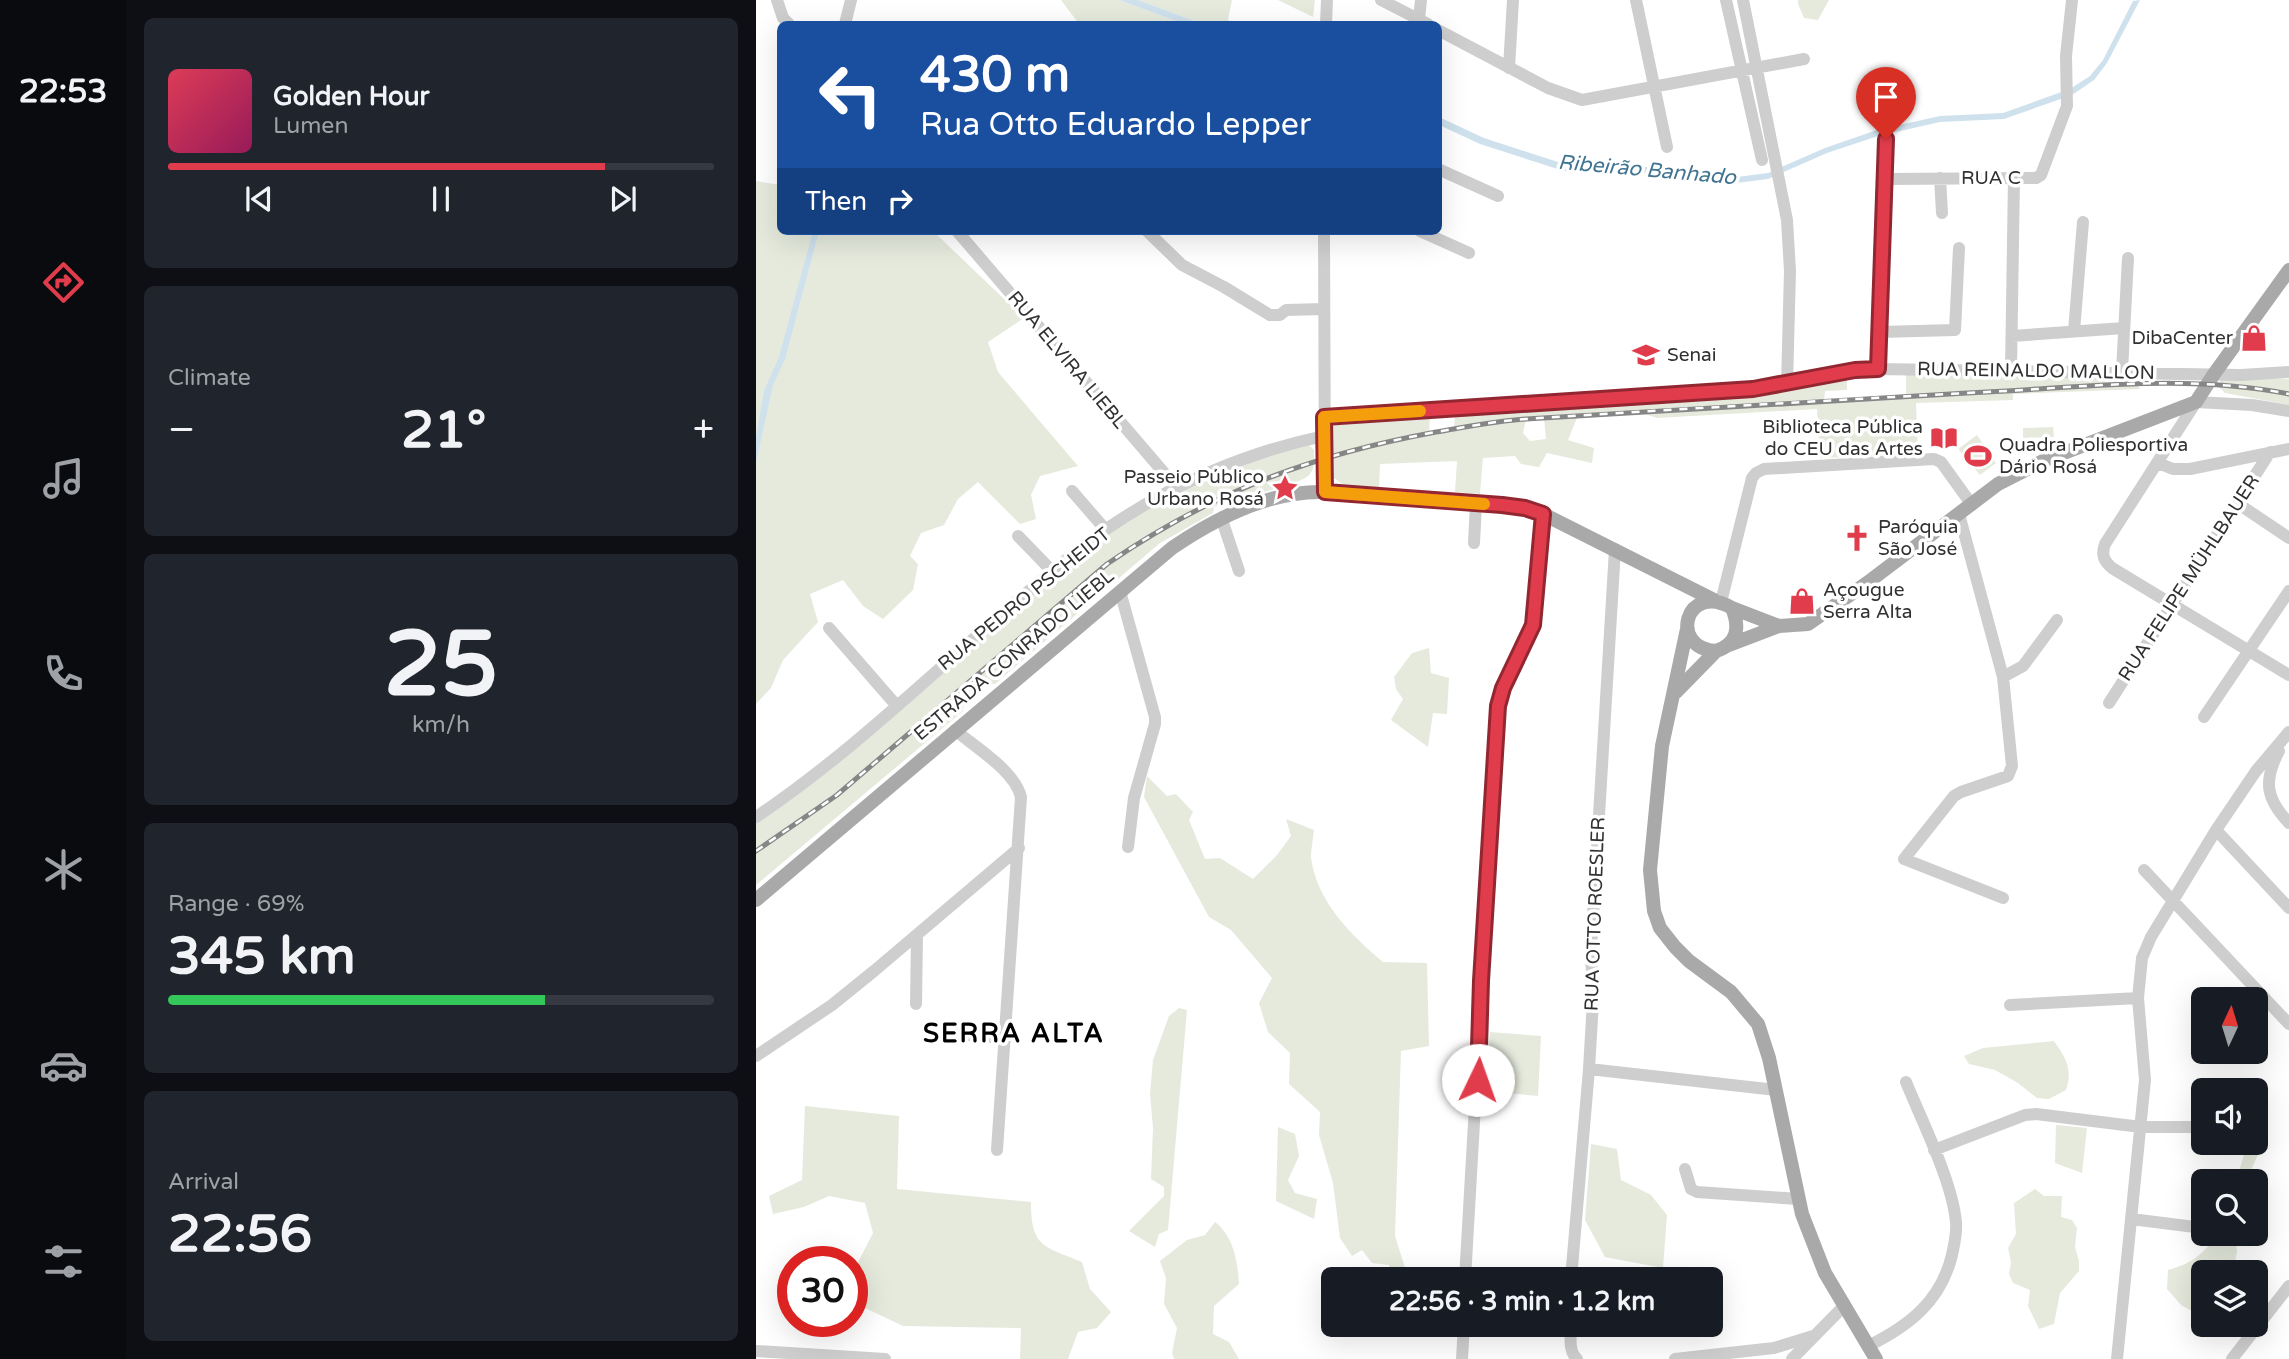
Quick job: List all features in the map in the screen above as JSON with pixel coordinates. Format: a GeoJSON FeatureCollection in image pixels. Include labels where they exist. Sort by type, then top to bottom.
{"type":"FeatureCollection","features":[{"type":"Feature","properties":{"kind":"main road"},"geometry":{"type":"LineString","coordinates":[[1687,629],[1690,639],[1706,650],[1723,648],[1779,626],[1800,626],[1817,619],[1998,484],[2043,461],[2196,402],[2289,270]]}},
{"type":"Feature","properties":{"kind":"main road","name":"ESTRADA CONRADO LIEBL"},"geometry":{"type":"LineString","coordinates":[[756,904],[955,730],[1172,548],[1222,520],[1261,502],[1284,495],[1325,492],[1525,508],[1543,514],[1722,603],[1779,626]]}},
{"type":"Feature","properties":{"kind":"main road"},"geometry":{"type":"LineString","coordinates":[[1676,580],[1690,599],[1690,613],[1663,734],[1650,870],[1654,911],[1660,928],[1675,947],[1689,961],[1731,992],[1754,1018],[1766,1047],[1798,1199],[1819,1260],[1843,1306],[1876,1359]]}},
{"type":"Feature","properties":{"kind":"main road"},"geometry":{"type":"LineString","coordinates":[[1673,696],[1684,681],[1723,648],[1737,632],[1738,624],[1722,603],[1700,603],[1690,613]]}},
{"type":"Feature","properties":{"kind":"street"},"geometry":{"type":"LineString","coordinates":[[777,0],[786,21]]}},
{"type":"Feature","properties":{"kind":"street"},"geometry":{"type":"LineString","coordinates":[[846,21],[851,0]]}},
{"type":"Feature","properties":{"kind":"street"},"geometry":{"type":"LineString","coordinates":[[1326,21],[1327,0]]}},
{"type":"Feature","properties":{"kind":"street"},"geometry":{"type":"LineString","coordinates":[[1381,0],[1422,21]]}},
{"type":"Feature","properties":{"kind":"street"},"geometry":{"type":"LineString","coordinates":[[1420,0],[1424,21]]}},
{"type":"Feature","properties":{"kind":"street"},"geometry":{"type":"LineString","coordinates":[[1509,68],[1513,0]]}},
{"type":"Feature","properties":{"kind":"street"},"geometry":{"type":"LineString","coordinates":[[1636,0],[1667,147]]}},
{"type":"Feature","properties":{"kind":"street"},"geometry":{"type":"LineString","coordinates":[[1726,0],[1762,160]]}},
{"type":"Feature","properties":{"kind":"street"},"geometry":{"type":"LineString","coordinates":[[1743,0],[1787,220],[1790,249],[1787,384]]}},
{"type":"Feature","properties":{"kind":"street","name":"RUA C"},"geometry":{"type":"LineString","coordinates":[[1885,179],[2036,178],[2044,171],[2068,99],[2066,55],[2072,0]]}},
{"type":"Feature","properties":{"kind":"street"},"geometry":{"type":"LineString","coordinates":[[1442,32],[1558,93],[1582,100],[1804,60]]}},
{"type":"Feature","properties":{"kind":"street"},"geometry":{"type":"LineString","coordinates":[[1878,369],[1886,139]]}},
{"type":"Feature","properties":{"kind":"street"},"geometry":{"type":"LineString","coordinates":[[1442,171],[1498,196]]}},
{"type":"Feature","properties":{"kind":"street"},"geometry":{"type":"LineString","coordinates":[[1940,178],[1942,213]]}},
{"type":"Feature","properties":{"kind":"street"},"geometry":{"type":"LineString","coordinates":[[2011,371],[2014,178]]}},
{"type":"Feature","properties":{"kind":"street"},"geometry":{"type":"LineString","coordinates":[[2074,331],[2084,222]]}},
{"type":"Feature","properties":{"kind":"street","name":"RUA ELVIRA LIEBL"},"geometry":{"type":"LineString","coordinates":[[960,235],[1177,488]]}},
{"type":"Feature","properties":{"kind":"street"},"geometry":{"type":"LineString","coordinates":[[1151,235],[1182,265],[1270,316],[1280,315],[1286,310],[1324,309]]}},
{"type":"Feature","properties":{"kind":"street"},"geometry":{"type":"LineString","coordinates":[[1324,235],[1325,492]]}},
{"type":"Feature","properties":{"kind":"street"},"geometry":{"type":"LineString","coordinates":[[1429,235],[1469,253]]}},
{"type":"Feature","properties":{"kind":"street"},"geometry":{"type":"LineString","coordinates":[[1880,332],[1955,330],[1959,248]]}},
{"type":"Feature","properties":{"kind":"street"},"geometry":{"type":"LineString","coordinates":[[2122,371],[2128,258]]}},
{"type":"Feature","properties":{"kind":"street"},"geometry":{"type":"LineString","coordinates":[[2012,335],[2124,328]]}},
{"type":"Feature","properties":{"kind":"street","name":"RUA REINALDO MALLON"},"geometry":{"type":"LineString","coordinates":[[1324,417],[1720,392],[1787,384],[1855,370],[2214,374],[2289,372]]}},
{"type":"Feature","properties":{"kind":"street"},"geometry":{"type":"LineString","coordinates":[[2289,411],[2252,405],[2196,402],[2105,544],[2103,557],[2112,568],[2289,675]]}},
{"type":"Feature","properties":{"kind":"street","name":"RUA PEDRO PSCHEIDT"},"geometry":{"type":"LineString","coordinates":[[756,817],[803,786],[1052,571],[1105,529],[1177,488],[1249,455],[1290,442],[1324,436]]}},
{"type":"Feature","properties":{"kind":"street"},"geometry":{"type":"LineString","coordinates":[[2158,463],[2183,470],[2289,449]]}},
{"type":"Feature","properties":{"kind":"street","name":"RUA FELIPE MÜHLBAUER"},"geometry":{"type":"LineString","coordinates":[[2109,703],[2270,452]]}},
{"type":"Feature","properties":{"kind":"street"},"geometry":{"type":"LineString","coordinates":[[1722,603],[1752,478],[1764,469],[1934,459],[1941,462],[1972,505]]}},
{"type":"Feature","properties":{"kind":"street"},"geometry":{"type":"LineString","coordinates":[[1072,491],[1105,529]]}},
{"type":"Feature","properties":{"kind":"street"},"geometry":{"type":"LineString","coordinates":[[1474,543],[1476,503]]}},
{"type":"Feature","properties":{"kind":"street"},"geometry":{"type":"LineString","coordinates":[[2237,503],[2289,538]]}},
{"type":"Feature","properties":{"kind":"street"},"geometry":{"type":"LineString","coordinates":[[1466,1267],[1480,1055],[1481,981],[1497,715],[1503,688],[1533,625],[1543,514]]}},
{"type":"Feature","properties":{"kind":"street"},"geometry":{"type":"LineString","coordinates":[[1959,514],[2003,677],[2011,773],[1954,796],[1904,859],[2003,898]]}},
{"type":"Feature","properties":{"kind":"street"},"geometry":{"type":"LineString","coordinates":[[1222,520],[1239,571]]}},
{"type":"Feature","properties":{"kind":"street"},"geometry":{"type":"LineString","coordinates":[[1018,536],[1052,571]]}},
{"type":"Feature","properties":{"kind":"street","name":"RUA OTTO ROESLER"},"geometry":{"type":"LineString","coordinates":[[1572,1267],[1589,1069],[1593,1001],[1591,949],[1615,549]]}},
{"type":"Feature","properties":{"kind":"street"},"geometry":{"type":"LineString","coordinates":[[1120,591],[1155,717],[1134,798],[1128,847]]}},
{"type":"Feature","properties":{"kind":"street"},"geometry":{"type":"LineString","coordinates":[[2204,717],[2289,591]]}},
{"type":"Feature","properties":{"kind":"street"},"geometry":{"type":"LineString","coordinates":[[2003,677],[2023,666],[2057,620]]}},
{"type":"Feature","properties":{"kind":"street"},"geometry":{"type":"LineString","coordinates":[[829,628],[896,705]]}},
{"type":"Feature","properties":{"kind":"street"},"geometry":{"type":"LineString","coordinates":[[955,730],[1004,771],[1016,784],[1021,797],[997,1150]]}},
{"type":"Feature","properties":{"kind":"street"},"geometry":{"type":"LineString","coordinates":[[2289,732],[2271,768],[2268,785],[2277,810],[2289,823]]}},
{"type":"Feature","properties":{"kind":"street"},"geometry":{"type":"LineString","coordinates":[[2117,1359],[2141,1127],[2145,1061],[2138,998],[2142,958],[2217,830],[2256,771],[2289,732]]}},
{"type":"Feature","properties":{"kind":"street"},"geometry":{"type":"LineString","coordinates":[[2217,830],[2289,908]]}},
{"type":"Feature","properties":{"kind":"street"},"geometry":{"type":"LineString","coordinates":[[756,1056],[832,1004],[1019,848]]}},
{"type":"Feature","properties":{"kind":"street"},"geometry":{"type":"LineString","coordinates":[[2144,870],[2289,1024]]}},
{"type":"Feature","properties":{"kind":"street"},"geometry":{"type":"LineString","coordinates":[[916,1004],[917,935]]}},
{"type":"Feature","properties":{"kind":"street"},"geometry":{"type":"LineString","coordinates":[[2010,1005],[2138,998]]}},
{"type":"Feature","properties":{"kind":"street"},"geometry":{"type":"LineString","coordinates":[[955,1034],[1006,1038]]}},
{"type":"Feature","properties":{"kind":"street"},"geometry":{"type":"LineString","coordinates":[[1589,1069],[1776,1090]]}},
{"type":"Feature","properties":{"kind":"street"},"geometry":{"type":"LineString","coordinates":[[1868,1346],[1896,1332],[1916,1317],[1934,1298],[1948,1269],[1955,1238],[1956,1224],[1952,1202],[1906,1082]]}},
{"type":"Feature","properties":{"kind":"street"},"geometry":{"type":"LineString","coordinates":[[1934,1150],[2025,1115],[2036,1114],[2141,1127],[2191,1127]]}},
{"type":"Feature","properties":{"kind":"street"},"geometry":{"type":"LineString","coordinates":[[1685,1169],[1691,1189],[1697,1192],[1798,1199]]}},
{"type":"Feature","properties":{"kind":"street"},"geometry":{"type":"LineString","coordinates":[[2131,1219],[2191,1226]]}},
{"type":"Feature","properties":{"kind":"street"},"geometry":{"type":"LineString","coordinates":[[2232,1359],[2289,1286]]}},
{"type":"Feature","properties":{"kind":"street"},"geometry":{"type":"LineString","coordinates":[[1792,1359],[1843,1306]]}},
{"type":"Feature","properties":{"kind":"street"},"geometry":{"type":"LineString","coordinates":[[1675,1359],[1774,1348],[1813,1336]]}},
{"type":"Feature","properties":{"kind":"street"},"geometry":{"type":"LineString","coordinates":[[1462,1359],[1463,1337]]}},
{"type":"Feature","properties":{"kind":"street"},"geometry":{"type":"LineString","coordinates":[[1571,1337],[1573,1355],[1577,1359]]}},
{"type":"Feature","properties":{"kind":"street"},"geometry":{"type":"LineString","coordinates":[[756,1351],[885,1359]]}},
{"type":"Feature","properties":{"kind":"shaded area"},"geometry":{"type":"Polygon","coordinates":[[[1061,0],[1119,0],[1176,21],[1077,21],[1061,0]]]}},
{"type":"Feature","properties":{"kind":"shaded area"},"geometry":{"type":"Polygon","coordinates":[[[1138,0],[1232,0],[1228,20],[1230,21],[1195,21],[1138,0]]]}},
{"type":"Feature","properties":{"kind":"shaded area"},"geometry":{"type":"Polygon","coordinates":[[[1278,0],[1315,0],[1313,17],[1278,0]]]}},
{"type":"Feature","properties":{"kind":"shaded area"},"geometry":{"type":"Polygon","coordinates":[[[1798,0],[1829,0],[1818,20],[1804,18],[1798,0]]]}},
{"type":"Feature","properties":{"kind":"shaded area"},"geometry":{"type":"Polygon","coordinates":[[[756,181],[777,184],[777,235],[937,235],[1024,318],[988,342],[998,372],[1078,466],[1040,476],[1031,495],[1036,519],[1020,524],[978,482],[958,499],[944,525],[921,533],[910,556],[918,564],[913,590],[883,619],[863,606],[843,580],[810,594],[818,622],[783,660],[771,688],[756,704],[756,181]]]}},
{"type":"Feature","properties":{"kind":"shaded area"},"geometry":{"type":"Polygon","coordinates":[[[1906,374],[2132,378],[2140,389],[2013,394],[2013,400],[1916,403],[1918,454],[1820,458],[1817,409],[1657,418],[1636,411],[1578,415],[1568,440],[1594,448],[1592,463],[1547,453],[1539,467],[1521,464],[1515,456],[1483,458],[1480,494],[1455,492],[1457,461],[1380,464],[1379,489],[1347,487],[1331,476],[1329,426],[1333,422],[1430,415],[1429,434],[1454,429],[1455,414],[1747,395],[1847,377],[1847,390],[1825,391],[1824,401],[1906,397],[1906,374]],[[1544,417],[1526,419],[1523,433],[1530,441],[1546,439],[1544,417]]]}},
{"type":"Feature","properties":{"kind":"shaded area"},"geometry":{"type":"Polygon","coordinates":[[[2221,377],[2289,379],[2289,405],[2225,393],[2219,387],[2221,377]]]}},
{"type":"Feature","properties":{"kind":"shaded area"},"geometry":{"type":"Polygon","coordinates":[[[2053,427],[2054,437],[2023,438],[2023,428],[2053,427]]]}},
{"type":"Feature","properties":{"kind":"shaded area","name":"Quadra Poliesportiva Dário Rosá"},"geometry":{"type":"Polygon","coordinates":[[[1977,435],[1996,463],[1980,475],[1958,449],[1977,435]]]}},
{"type":"Feature","properties":{"kind":"shaded area"},"geometry":{"type":"Polygon","coordinates":[[[1304,440],[1314,450],[1313,467],[1308,476],[1286,486],[1237,498],[1214,507],[1213,513],[1160,543],[995,684],[988,683],[964,702],[963,711],[756,885],[756,817],[1052,571],[1155,499],[1304,440]]]}},
{"type":"Feature","properties":{"kind":"shaded area"},"geometry":{"type":"Polygon","coordinates":[[[1429,648],[1431,673],[1449,678],[1447,714],[1433,713],[1428,747],[1391,720],[1403,699],[1396,689],[1394,677],[1412,653],[1429,648]]]}},
{"type":"Feature","properties":{"kind":"shaded area"},"geometry":{"type":"Polygon","coordinates":[[[1147,776],[1167,796],[1176,794],[1193,812],[1189,820],[1205,859],[1220,858],[1253,879],[1291,836],[1286,819],[1314,830],[1311,857],[1314,873],[1328,903],[1348,929],[1383,962],[1427,963],[1429,1046],[1401,1051],[1395,1236],[1405,1267],[1372,1263],[1362,1250],[1352,1256],[1340,1238],[1333,1183],[1319,1135],[1320,1112],[1289,1084],[1290,1053],[1268,1032],[1259,1003],[1272,978],[1231,930],[1209,917],[1144,797],[1147,776]]]}},
{"type":"Feature","properties":{"kind":"shaded area"},"geometry":{"type":"Polygon","coordinates":[[[1179,1008],[1187,1010],[1168,1230],[1159,1234],[1155,1247],[1129,1231],[1164,1196],[1164,1187],[1151,1179],[1153,1128],[1150,1094],[1153,1060],[1169,1016],[1179,1008]]]}},
{"type":"Feature","properties":{"kind":"shaded area"},"geometry":{"type":"Polygon","coordinates":[[[1490,1032],[1541,1036],[1538,1096],[1486,1091],[1490,1032]]]}},
{"type":"Feature","properties":{"kind":"shaded area"},"geometry":{"type":"Polygon","coordinates":[[[2054,1041],[2065,1059],[2069,1076],[2066,1090],[2049,1099],[2037,1098],[1995,1070],[1969,1064],[1964,1056],[1983,1048],[2054,1041]]]}},
{"type":"Feature","properties":{"kind":"shaded area"},"geometry":{"type":"Polygon","coordinates":[[[805,1106],[899,1116],[897,1189],[1031,1202],[1037,1237],[1049,1248],[1082,1262],[1090,1289],[1111,1312],[1097,1328],[1078,1332],[1068,1359],[1020,1359],[1021,1328],[903,1326],[868,1309],[866,1246],[873,1233],[865,1203],[829,1196],[804,1207],[773,1214],[769,1196],[802,1180],[805,1106]]]}},
{"type":"Feature","properties":{"kind":"shaded area"},"geometry":{"type":"Polygon","coordinates":[[[2056,1125],[2087,1128],[2082,1173],[2055,1163],[2056,1125]]]}},
{"type":"Feature","properties":{"kind":"shaded area"},"geometry":{"type":"Polygon","coordinates":[[[1278,1127],[1295,1134],[1299,1156],[1288,1180],[1295,1193],[1317,1199],[1314,1219],[1276,1201],[1278,1127]]]}},
{"type":"Feature","properties":{"kind":"shaded area"},"geometry":{"type":"Polygon","coordinates":[[[1591,1144],[1617,1149],[1621,1180],[1651,1195],[1667,1215],[1663,1267],[1605,1257],[1585,1220],[1591,1144]]]}},
{"type":"Feature","properties":{"kind":"shaded area"},"geometry":{"type":"Polygon","coordinates":[[[2244,1155],[2258,1155],[2251,1169],[2240,1169],[2244,1155]]]}},
{"type":"Feature","properties":{"kind":"shaded area"},"geometry":{"type":"Polygon","coordinates":[[[2035,1189],[2044,1196],[2062,1196],[2061,1217],[2072,1220],[2077,1228],[2075,1247],[2079,1261],[2079,1271],[2060,1293],[2054,1324],[2039,1329],[2028,1306],[2030,1290],[2013,1283],[2009,1274],[2011,1262],[2008,1248],[2016,1234],[2014,1203],[2035,1189]]]}},
{"type":"Feature","properties":{"kind":"shaded area"},"geometry":{"type":"Polygon","coordinates":[[[1215,1222],[1230,1242],[1239,1284],[1214,1306],[1213,1334],[1229,1342],[1239,1359],[1174,1359],[1172,1353],[1177,1328],[1164,1304],[1166,1278],[1160,1261],[1187,1240],[1205,1235],[1215,1222]]]}},
{"type":"Feature","properties":{"kind":"shaded area"},"geometry":{"type":"Polygon","coordinates":[[[2236,1246],[2235,1260],[2191,1260],[2190,1310],[2181,1305],[2167,1289],[2168,1270],[2196,1257],[2207,1247],[2236,1246]]]}},
{"type":"Feature","properties":{"kind":"water"},"geometry":{"type":"Polygon","coordinates":[[[1119,0],[1138,0],[1195,21],[1176,21],[1119,0]]]}},
{"type":"Feature","properties":{"kind":"water","name":"Ribeirão Banhado"},"geometry":{"type":"Polygon","coordinates":[[[2140,0],[2107,63],[2094,80],[2072,95],[2004,119],[1940,122],[1878,136],[1827,153],[1768,179],[1728,184],[1685,181],[1635,171],[1564,171],[1480,144],[1442,126],[1442,118],[1484,138],[1567,165],[1636,165],[1687,175],[1729,178],[1768,173],[1825,148],[1877,130],[1940,116],[2003,113],[2070,89],[2090,76],[2103,60],[2133,1],[2140,0]]]}},
{"type":"Feature","properties":{"kind":"water"},"geometry":{"type":"Polygon","coordinates":[[[812,235],[818,235],[785,359],[773,385],[756,462],[756,437],[764,391],[779,357],[812,235]]]}},
{"type":"Feature","properties":{"kind":"railway"},"geometry":{"type":"LineString","coordinates":[[756,851],[837,795],[1107,564],[1185,516],[1224,497],[1264,480],[1347,452],[1436,432],[1526,419],[2100,385],[2176,383],[2252,388],[2289,394]]}},
{"type":"Feature","properties":{"kind":"slow traffic"},"geometry":{"type":"LineString","coordinates":[[1420,411],[1324,417],[1325,492],[1484,504]]}},
{"type":"Feature","properties":{"kind":"place","name":"DibaCenter"},"geometry":{"type":"Point","coordinates":[2254,338]}},
{"type":"Feature","properties":{"kind":"place","name":"Senai"},"geometry":{"type":"Point","coordinates":[1646,355]}},
{"type":"Feature","properties":{"kind":"place","name":"Biblioteca Pública do CEU das Artes"},"geometry":{"type":"Point","coordinates":[1944,438]}},
{"type":"Feature","properties":{"kind":"place","name":"Quadra Poliesportiva Dário Rosá"},"geometry":{"type":"Point","coordinates":[1978,456]}},
{"type":"Feature","properties":{"kind":"place","name":"Passeio Público Urbano Rosá"},"geometry":{"type":"Point","coordinates":[1285,488]}},
{"type":"Feature","properties":{"kind":"place","name":"Paróquia São José"},"geometry":{"type":"Point","coordinates":[1857,538]}},
{"type":"Feature","properties":{"kind":"place","name":"Açougue Serra Alta"},"geometry":{"type":"Point","coordinates":[1802,601]}},
{"type":"Feature","properties":{"kind":"district","name":"SERRA ALTA"},"geometry":{"type":"Point","coordinates":[1014,1033]}},
{"type":"Feature","properties":{"kind":"route"},"geometry":{"type":"LineString","coordinates":[[1478,1080],[1481,981],[1498,706],[1503,688],[1533,625],[1543,514],[1502,505],[1325,492],[1324,417],[1753,389],[1855,370],[1878,369],[1886,139]]}}]}
